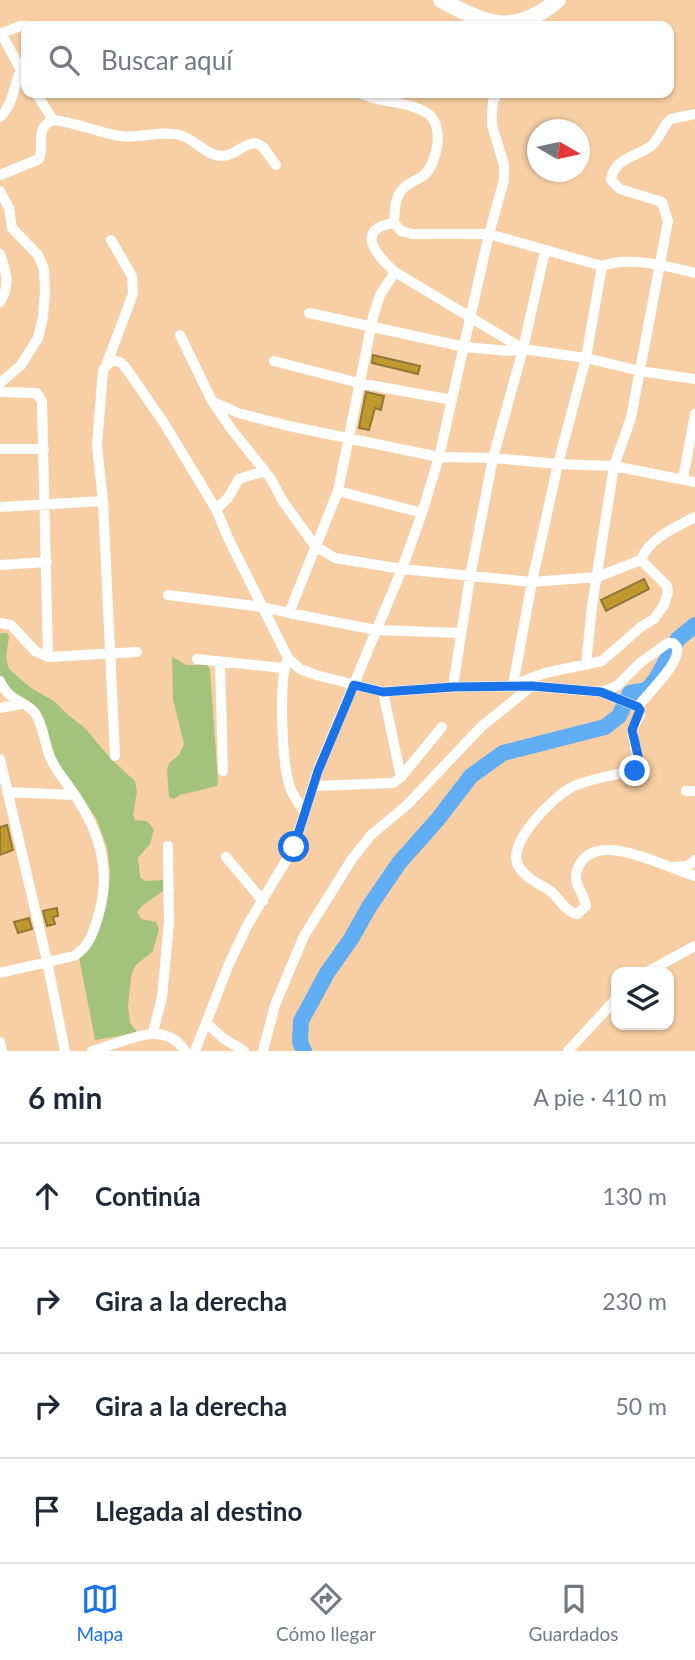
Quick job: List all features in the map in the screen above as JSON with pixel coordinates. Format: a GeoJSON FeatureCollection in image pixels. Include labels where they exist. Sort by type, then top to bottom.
{"type":"FeatureCollection","features":[{"type":"Feature","properties":{"kind":"highway"},"geometry":{"type":"LineString","coordinates":[[441,0],[483,21]]}},
{"type":"Feature","properties":{"kind":"highway"},"geometry":{"type":"LineString","coordinates":[[526,21],[558,0]]}},
{"type":"Feature","properties":{"kind":"street"},"geometry":{"type":"LineString","coordinates":[[21,26],[1,34],[21,66]]}},
{"type":"Feature","properties":{"kind":"street"},"geometry":{"type":"LineString","coordinates":[[0,117],[11,104],[15,82],[21,75]]}},
{"type":"Feature","properties":{"kind":"street"},"geometry":{"type":"LineString","coordinates":[[39,98],[53,120]]}},
{"type":"Feature","properties":{"kind":"street"},"geometry":{"type":"LineString","coordinates":[[370,98],[413,106],[435,120],[437,134],[431,167],[423,176],[402,189],[397,198],[394,223],[401,231],[412,234],[489,234],[602,266],[612,262],[661,265],[695,273]]}},
{"type":"Feature","properties":{"kind":"street"},"geometry":{"type":"LineString","coordinates":[[195,1051],[247,926],[294,847],[318,771],[402,569],[422,513],[439,457],[489,234],[504,180],[504,165],[492,125],[495,98]]}},
{"type":"Feature","properties":{"kind":"street"},"geometry":{"type":"LineString","coordinates":[[586,665],[614,466],[631,418],[668,221],[662,202],[614,186],[611,173],[619,164],[651,146],[671,119],[695,114]]}},
{"type":"Feature","properties":{"kind":"street"},"geometry":{"type":"LineString","coordinates":[[0,175],[39,159],[41,129],[53,120],[122,136],[177,134],[191,139],[218,156],[232,154],[247,144],[256,143],[264,148],[276,165]]}},
{"type":"Feature","properties":{"kind":"street"},"geometry":{"type":"LineString","coordinates":[[0,191],[9,208],[12,228],[38,255],[44,269],[46,291],[38,338],[21,365],[0,383]]}},
{"type":"Feature","properties":{"kind":"street"},"geometry":{"type":"LineString","coordinates":[[394,223],[377,228],[371,240],[377,255],[395,272],[523,349]]}},
{"type":"Feature","properties":{"kind":"street"},"geometry":{"type":"LineString","coordinates":[[111,240],[134,283],[133,294],[103,370],[97,446],[103,501],[116,756]]}},
{"type":"Feature","properties":{"kind":"street"},"geometry":{"type":"LineString","coordinates":[[453,687],[470,577],[493,458],[523,349],[545,251]]}},
{"type":"Feature","properties":{"kind":"street"},"geometry":{"type":"LineString","coordinates":[[0,254],[7,274],[6,289],[0,302]]}},
{"type":"Feature","properties":{"kind":"street"},"geometry":{"type":"LineString","coordinates":[[513,685],[558,464],[586,358],[602,266]]}},
{"type":"Feature","properties":{"kind":"street"},"geometry":{"type":"LineString","coordinates":[[289,612],[338,491],[380,295],[395,272]]}},
{"type":"Feature","properties":{"kind":"street"},"geometry":{"type":"LineString","coordinates":[[309,313],[465,347],[508,351],[523,349],[695,379]]}},
{"type":"Feature","properties":{"kind":"street"},"geometry":{"type":"LineString","coordinates":[[180,335],[212,401],[232,430],[264,471],[315,546],[335,558],[402,569],[532,582],[597,576],[641,560],[649,546],[695,517]]}},
{"type":"Feature","properties":{"kind":"street"},"geometry":{"type":"LineString","coordinates":[[107,363],[112,360],[120,362],[126,368],[164,423],[216,509],[263,607],[286,663],[286,765],[290,787],[304,811]]}},
{"type":"Feature","properties":{"kind":"street"},"geometry":{"type":"LineString","coordinates":[[274,361],[359,383],[452,400]]}},
{"type":"Feature","properties":{"kind":"street"},"geometry":{"type":"LineString","coordinates":[[0,393],[30,392],[41,396],[48,657]]}},
{"type":"Feature","properties":{"kind":"street"},"geometry":{"type":"LineString","coordinates":[[212,401],[238,413],[289,426],[439,457],[614,466],[695,482]]}},
{"type":"Feature","properties":{"kind":"street"},"geometry":{"type":"LineString","coordinates":[[683,479],[695,414]]}},
{"type":"Feature","properties":{"kind":"street"},"geometry":{"type":"LineString","coordinates":[[0,449],[44,449]]}},
{"type":"Feature","properties":{"kind":"street"},"geometry":{"type":"LineString","coordinates":[[216,509],[228,498],[239,479],[264,471]]}},
{"type":"Feature","properties":{"kind":"street"},"geometry":{"type":"LineString","coordinates":[[338,491],[422,513]]}},
{"type":"Feature","properties":{"kind":"street"},"geometry":{"type":"LineString","coordinates":[[0,507],[103,501]]}},
{"type":"Feature","properties":{"kind":"street"},"geometry":{"type":"LineString","coordinates":[[513,685],[545,673],[602,661],[654,619],[664,605],[667,586],[641,560]]}},
{"type":"Feature","properties":{"kind":"street"},"geometry":{"type":"LineString","coordinates":[[0,565],[47,562]]}},
{"type":"Feature","properties":{"kind":"street"},"geometry":{"type":"LineString","coordinates":[[168,595],[263,607],[376,630],[461,633]]}},
{"type":"Feature","properties":{"kind":"street"},"geometry":{"type":"LineString","coordinates":[[0,623],[11,625],[35,651],[48,657],[137,652]]}},
{"type":"Feature","properties":{"kind":"street"},"geometry":{"type":"LineString","coordinates":[[601,692],[617,686],[655,651],[668,643],[675,645],[677,657],[638,707]]}},
{"type":"Feature","properties":{"kind":"street"},"geometry":{"type":"LineString","coordinates":[[197,659],[220,663],[286,663],[383,692],[453,687],[532,686],[601,692],[638,707]]}},
{"type":"Feature","properties":{"kind":"street"},"geometry":{"type":"LineString","coordinates":[[220,663],[223,771]]}},
{"type":"Feature","properties":{"kind":"street"},"geometry":{"type":"LineString","coordinates":[[0,681],[7,693],[33,710],[37,717],[51,759],[92,823],[101,845],[105,869],[105,888],[94,931],[83,950],[74,956],[0,973]]}},
{"type":"Feature","properties":{"kind":"street"},"geometry":{"type":"LineString","coordinates":[[263,1051],[275,1005],[304,936],[352,859],[371,835],[407,805],[482,726],[532,686]]}},
{"type":"Feature","properties":{"kind":"street"},"geometry":{"type":"LineString","coordinates":[[383,692],[401,777]]}},
{"type":"Feature","properties":{"kind":"street"},"geometry":{"type":"LineString","coordinates":[[0,708],[21,704]]}},
{"type":"Feature","properties":{"kind":"street"},"geometry":{"type":"LineString","coordinates":[[638,707],[640,715],[632,730],[639,766],[635,771],[577,785],[560,796],[546,808],[523,836],[516,856],[517,866],[552,892],[569,911],[577,914],[586,906],[575,878],[578,867],[587,855],[601,850],[617,850],[695,876]]}},
{"type":"Feature","properties":{"kind":"street"},"geometry":{"type":"LineString","coordinates":[[314,786],[384,785],[401,777],[442,727]]}},
{"type":"Feature","properties":{"kind":"street"},"geometry":{"type":"LineString","coordinates":[[0,759],[65,1051]]}},
{"type":"Feature","properties":{"kind":"street"},"geometry":{"type":"LineString","coordinates":[[7,792],[75,795]]}},
{"type":"Feature","properties":{"kind":"street"},"geometry":{"type":"LineString","coordinates":[[153,1032],[162,998],[169,922],[168,846]]}},
{"type":"Feature","properties":{"kind":"street"},"geometry":{"type":"LineString","coordinates":[[226,858],[263,901]]}},
{"type":"Feature","properties":{"kind":"street"},"geometry":{"type":"LineString","coordinates":[[670,868],[688,866],[695,860]]}},
{"type":"Feature","properties":{"kind":"street"},"geometry":{"type":"LineString","coordinates":[[656,967],[695,946]]}},
{"type":"Feature","properties":{"kind":"street"},"geometry":{"type":"LineString","coordinates":[[568,1051],[611,1004]]}},
{"type":"Feature","properties":{"kind":"street"},"geometry":{"type":"LineString","coordinates":[[206,1023],[244,1051]]}},
{"type":"Feature","properties":{"kind":"street"},"geometry":{"type":"LineString","coordinates":[[92,1051],[115,1048],[153,1032],[173,1036],[185,1051]]}},
{"type":"Feature","properties":{"kind":"street"},"geometry":{"type":"LineString","coordinates":[[0,1042],[2,1051]]}},
{"type":"Feature","properties":{"kind":"green space"},"geometry":{"type":"Polygon","coordinates":[[[0,633],[7,633],[9,637],[6,657],[9,669],[31,688],[54,701],[85,728],[111,759],[135,781],[137,792],[133,815],[135,820],[147,821],[154,830],[150,844],[138,858],[140,877],[145,881],[163,880],[163,891],[137,912],[141,919],[156,922],[159,929],[153,951],[135,966],[131,976],[128,1007],[130,1023],[138,1033],[95,1040],[79,957],[108,895],[110,871],[107,847],[96,818],[56,769],[33,713],[0,687],[0,633]]]}},
{"type":"Feature","properties":{"kind":"green space"},"geometry":{"type":"Polygon","coordinates":[[[172,657],[186,665],[208,665],[210,670],[218,781],[217,786],[174,799],[169,797],[167,771],[169,763],[179,755],[184,744],[173,699],[172,657]]]}},
{"type":"Feature","properties":{"kind":"building"},"geometry":{"type":"Polygon","coordinates":[[[373,355],[420,366],[418,374],[372,363],[373,355]]]}},
{"type":"Feature","properties":{"kind":"building"},"geometry":{"type":"Polygon","coordinates":[[[366,392],[384,396],[381,410],[375,408],[369,430],[359,428],[366,392]]]}},
{"type":"Feature","properties":{"kind":"building"},"geometry":{"type":"Polygon","coordinates":[[[644,579],[649,589],[606,611],[601,600],[644,579]]]}},
{"type":"Feature","properties":{"kind":"building"},"geometry":{"type":"Polygon","coordinates":[[[7,825],[13,850],[0,855],[0,827],[7,825]]]}},
{"type":"Feature","properties":{"kind":"building"},"geometry":{"type":"Polygon","coordinates":[[[57,908],[58,916],[53,917],[55,924],[47,926],[43,911],[57,908]]]}},
{"type":"Feature","properties":{"kind":"building"},"geometry":{"type":"Polygon","coordinates":[[[29,918],[32,929],[18,933],[14,922],[29,918]]]}},
{"type":"Feature","properties":{"kind":"waterway"},"geometry":{"type":"LineString","coordinates":[[304,1051],[300,1042],[301,1021],[327,973],[399,863],[471,776],[503,753],[605,727],[619,716],[630,693],[647,690],[678,639],[695,625]]}},
{"type":"Feature","properties":{"kind":"route"},"geometry":{"type":"LineString","coordinates":[[294,847],[318,771],[354,685],[383,692],[513,685],[601,692],[640,710],[632,730],[640,764],[635,771]]}}]}
